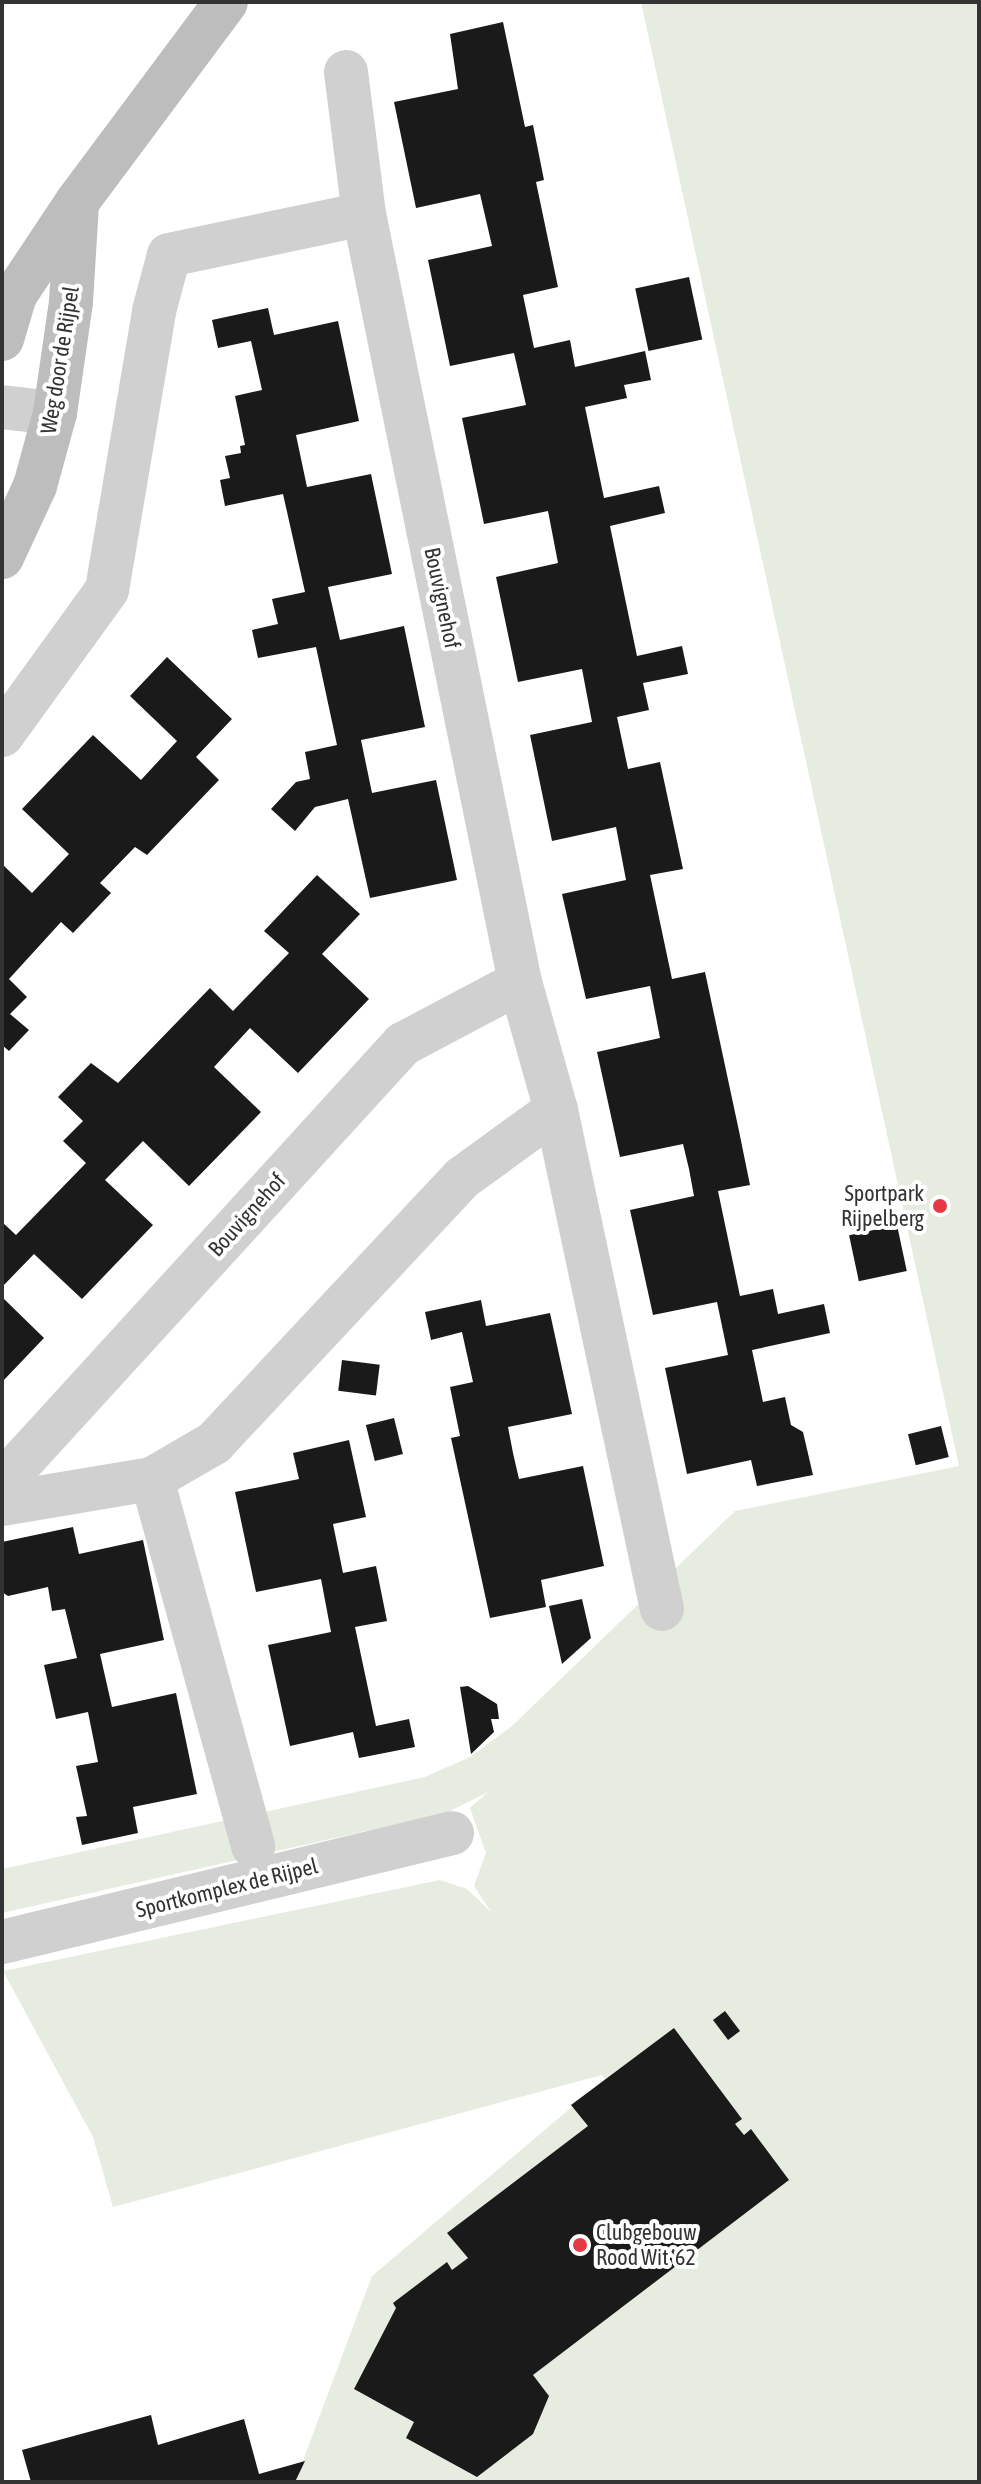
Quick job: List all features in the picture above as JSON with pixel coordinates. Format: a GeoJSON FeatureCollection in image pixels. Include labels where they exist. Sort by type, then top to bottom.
{"type":"FeatureCollection","features":[{"type":"Feature","properties":{"kind":"street","name":"Weg door de Rijpel"},"geometry":{"type":"LineString","coordinates":[[2,339],[15,295],[77,202],[226,2]]}},
{"type":"Feature","properties":{"kind":"street","name":"Bouvignehof"},"geometry":{"type":"LineString","coordinates":[[346,72],[364,214],[520,982],[556,1110],[662,1609]]}},
{"type":"Feature","properties":{"kind":"street","name":"Weg door de Rijpel"},"geometry":{"type":"LineString","coordinates":[[2,557],[35,486],[55,413],[71,302],[77,202]]}},
{"type":"Feature","properties":{"kind":"street"},"geometry":{"type":"LineString","coordinates":[[2,735],[107,590],[154,311],[169,255],[364,214]]}},
{"type":"Feature","properties":{"kind":"street"},"geometry":{"type":"LineString","coordinates":[[2,407],[55,413]]}},
{"type":"Feature","properties":{"kind":"street","name":"Bouvignehof"},"geometry":{"type":"LineString","coordinates":[[2,1483],[403,1044],[520,982]]}},
{"type":"Feature","properties":{"kind":"street"},"geometry":{"type":"LineString","coordinates":[[2,1504],[152,1479],[214,1443],[462,1178],[556,1110]]}},
{"type":"Feature","properties":{"kind":"street"},"geometry":{"type":"LineString","coordinates":[[152,1479],[253,1846]]}},
{"type":"Feature","properties":{"kind":"street","name":"Sportkomplex de Rijpel"},"geometry":{"type":"LineString","coordinates":[[2,1942],[452,1833]]}},
{"type":"Feature","properties":{"kind":"shaded area","name":"Sportpark Rijpelberg"},"geometry":{"type":"Polygon","coordinates":[[[641,2],[979,2],[979,2482],[295,2482],[372,2276],[605,2079],[602,2075],[113,2207],[93,2137],[3,1971],[440,1880],[467,1889],[491,1912],[474,1886],[486,1853],[470,1808],[488,1792],[446,1813],[2,1913],[2,1869],[425,1777],[470,1757],[512,1726],[735,1511],[959,1466],[641,2]]]}},
{"type":"Feature","properties":{"kind":"building"},"geometry":{"type":"Polygon","coordinates":[[[503,22],[525,127],[533,125],[544,180],[536,182],[558,287],[523,295],[534,348],[570,340],[575,367],[645,351],[651,380],[624,385],[627,398],[585,407],[604,498],[659,486],[665,513],[610,526],[637,656],[682,646],[688,674],[643,683],[649,710],[617,717],[628,769],[660,762],[683,869],[650,875],[672,979],[705,972],[739,1131],[750,1185],[718,1191],[740,1296],[773,1289],[778,1314],[824,1304],[830,1333],[752,1350],[763,1402],[785,1397],[791,1425],[803,1432],[813,1475],[757,1486],[751,1460],[687,1474],[665,1368],[728,1355],[717,1302],[653,1315],[630,1210],[694,1196],[689,1169],[683,1144],[620,1157],[597,1052],[660,1038],[650,986],[586,999],[562,894],[626,880],[616,827],[552,841],[530,735],[592,722],[582,669],[518,682],[496,577],[558,563],[548,511],[484,524],[462,418],[526,405],[514,353],[450,366],[428,260],[492,246],[480,194],[416,208],[394,102],[458,89],[450,34],[503,22]]]}},
{"type":"Feature","properties":{"kind":"building"},"geometry":{"type":"Polygon","coordinates":[[[689,277],[702,340],[649,351],[635,288],[689,277]]]}},
{"type":"Feature","properties":{"kind":"building"},"geometry":{"type":"Polygon","coordinates":[[[268,308],[274,335],[338,321],[359,421],[296,435],[307,487],[371,474],[392,574],[328,587],[340,640],[404,626],[425,727],[361,740],[372,793],[436,780],[457,880],[370,898],[348,799],[315,807],[295,831],[271,809],[296,782],[310,779],[305,752],[337,745],[316,647],[258,658],[252,630],[278,624],[272,599],[305,592],[283,494],[225,506],[220,480],[230,478],[225,456],[241,453],[240,446],[245,445],[235,396],[262,390],[251,341],[218,348],[212,320],[268,308]]]}},
{"type":"Feature","properties":{"kind":"building"},"geometry":{"type":"Polygon","coordinates":[[[167,657],[232,719],[196,757],[219,780],[147,855],[135,847],[100,883],[111,893],[73,933],[61,922],[9,979],[27,997],[10,1014],[29,1030],[9,1051],[2,1045],[2,864],[32,893],[69,854],[22,809],[93,735],[141,780],[177,741],[130,696],[167,657]]]}},
{"type":"Feature","properties":{"kind":"building"},"geometry":{"type":"Polygon","coordinates":[[[317,875],[360,914],[322,954],[369,999],[298,1073],[250,1028],[214,1067],[261,1112],[189,1186],[143,1141],[105,1180],[153,1225],[82,1299],[34,1254],[2,1287],[2,1222],[16,1235],[86,1163],[63,1141],[83,1121],[58,1097],[91,1063],[118,1083],[210,988],[233,1011],[289,953],[264,931],[317,875]]]}},
{"type":"Feature","properties":{"kind":"building"},"geometry":{"type":"Polygon","coordinates":[[[897,1225],[907,1271],[859,1281],[849,1235],[897,1225]]]}},
{"type":"Feature","properties":{"kind":"building"},"geometry":{"type":"Polygon","coordinates":[[[2,1297],[44,1338],[2,1382],[2,1297]]]}},
{"type":"Feature","properties":{"kind":"building"},"geometry":{"type":"Polygon","coordinates":[[[481,1300],[486,1326],[550,1313],[572,1414],[508,1427],[513,1453],[519,1479],[583,1466],[604,1566],[541,1580],[546,1607],[490,1618],[451,1438],[460,1436],[450,1387],[473,1382],[462,1332],[431,1340],[425,1312],[481,1300]]]}},
{"type":"Feature","properties":{"kind":"building"},"geometry":{"type":"Polygon","coordinates":[[[342,1360],[380,1365],[376,1395],[338,1391],[342,1360]]]}},
{"type":"Feature","properties":{"kind":"building"},"geometry":{"type":"Polygon","coordinates":[[[394,1418],[403,1454],[375,1461],[366,1425],[394,1418]]]}},
{"type":"Feature","properties":{"kind":"building"},"geometry":{"type":"Polygon","coordinates":[[[941,1426],[949,1457],[916,1465],[908,1434],[941,1426]]]}},
{"type":"Feature","properties":{"kind":"building"},"geometry":{"type":"Polygon","coordinates":[[[349,1440],[366,1517],[333,1524],[343,1573],[376,1566],[387,1621],[355,1627],[376,1726],[409,1719],[415,1747],[359,1758],[353,1732],[290,1746],[268,1645],[331,1632],[321,1579],[256,1592],[235,1492],[299,1479],[293,1453],[349,1440]]]}},
{"type":"Feature","properties":{"kind":"building"},"geometry":{"type":"Polygon","coordinates":[[[73,1527],[79,1554],[143,1540],[164,1640],[100,1654],[112,1707],[176,1693],[197,1794],[133,1807],[138,1833],[82,1845],[76,1817],[87,1816],[76,1766],[98,1762],[88,1712],[56,1719],[44,1665],[77,1658],[65,1609],[52,1611],[48,1587],[8,1596],[2,1592],[2,1542],[73,1527]]]}},
{"type":"Feature","properties":{"kind":"building"},"geometry":{"type":"Polygon","coordinates":[[[582,1599],[591,1638],[562,1664],[549,1606],[582,1599]]]}},
{"type":"Feature","properties":{"kind":"building"},"geometry":{"type":"Polygon","coordinates":[[[468,1686],[497,1704],[499,1719],[491,1719],[494,1732],[471,1754],[460,1687],[468,1686]]]}},
{"type":"Feature","properties":{"kind":"building"},"geometry":{"type":"Polygon","coordinates":[[[725,2011],[740,2031],[728,2040],[713,2020],[725,2011]]]}},
{"type":"Feature","properties":{"kind":"building","name":"Clubgebouw Rood Wit '62"},"geometry":{"type":"Polygon","coordinates":[[[674,2028],[742,2119],[735,2124],[744,2135],[751,2129],[789,2180],[533,2375],[549,2396],[533,2434],[477,2477],[406,2438],[414,2422],[354,2389],[396,2308],[393,2303],[447,2262],[452,2270],[468,2258],[447,2233],[588,2126],[571,2105],[674,2028]]]}},
{"type":"Feature","properties":{"kind":"building"},"geometry":{"type":"Polygon","coordinates":[[[151,2415],[158,2445],[244,2419],[259,2474],[305,2461],[295,2482],[31,2482],[22,2450],[151,2415]]]}},
{"type":"Feature","properties":{"kind":"place","name":"Sportpark Rijpelberg"},"geometry":{"type":"Point","coordinates":[940,1206]}},
{"type":"Feature","properties":{"kind":"place","name":"Clubgebouw Rood Wit '62"},"geometry":{"type":"Point","coordinates":[580,2245]}}]}
